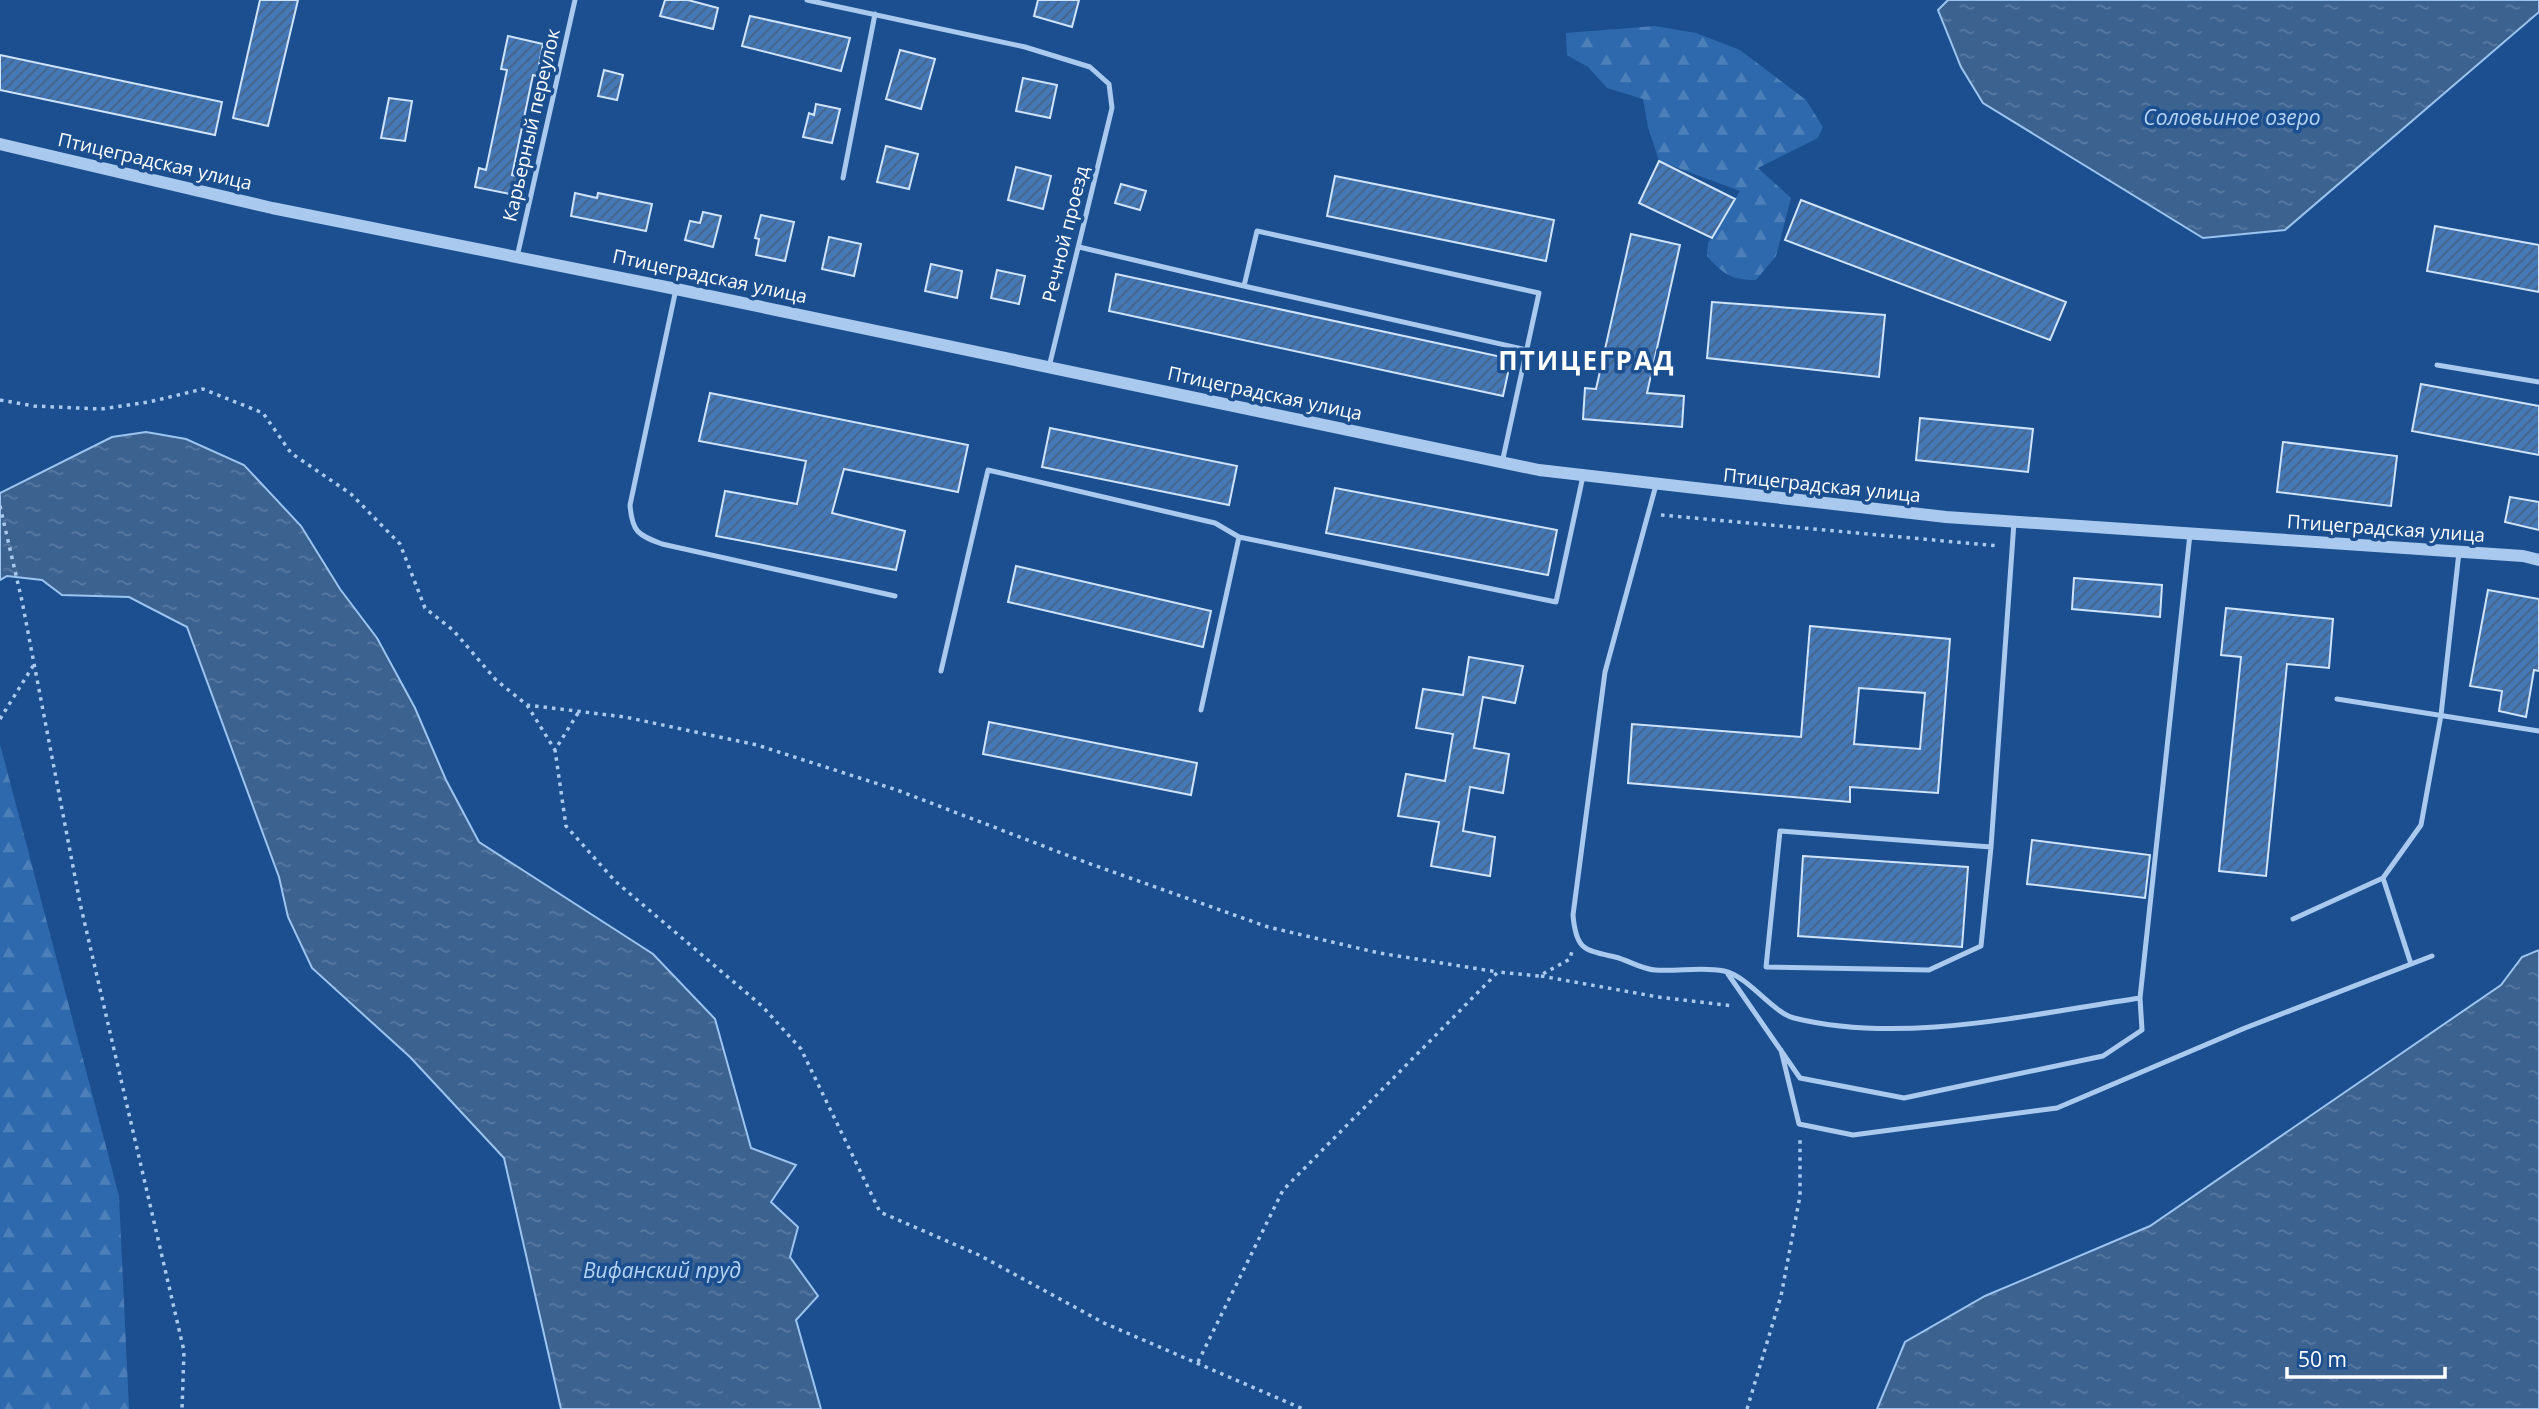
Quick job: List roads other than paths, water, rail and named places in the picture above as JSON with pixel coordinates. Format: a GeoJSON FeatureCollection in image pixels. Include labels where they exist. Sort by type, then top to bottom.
{"type":"FeatureCollection","features":[{"type":"Feature","properties":{"kind":"street","name":"Птицеградская улица"},"geometry":{"type":"LineString","coordinates":[[0,145],[272,208],[676,289],[1502,463],[1583,477],[1946,517],[2523,556],[2539,560]]}},
{"type":"Feature","properties":{"kind":"lane","name":"Карьерный переулок"},"geometry":{"type":"LineString","coordinates":[[517,257],[575,0]]}},
{"type":"Feature","properties":{"kind":"lane"},"geometry":{"type":"LineString","coordinates":[[807,0],[875,13],[843,178]]}},
{"type":"Feature","properties":{"kind":"lane","name":"Речной проезд"},"geometry":{"type":"LineString","coordinates":[[875,13],[1025,47],[1090,66],[1109,84],[1112,108],[1049,367]]}},
{"type":"Feature","properties":{"kind":"lane"},"geometry":{"type":"LineString","coordinates":[[1244,286],[1257,231],[1539,293],[1502,463]]}},
{"type":"Feature","properties":{"kind":"lane"},"geometry":{"type":"LineString","coordinates":[[1079,247],[1527,350]]}},
{"type":"Feature","properties":{"kind":"lane"},"geometry":{"type":"LineString","coordinates":[[676,289],[630,505],[632,524],[642,537],[662,544],[895,596]]}},
{"type":"Feature","properties":{"kind":"lane"},"geometry":{"type":"LineString","coordinates":[[2437,365],[2539,382]]}},
{"type":"Feature","properties":{"kind":"lane"},"geometry":{"type":"LineString","coordinates":[[941,671],[988,470],[1215,523],[1239,537],[1556,602],[1583,477]]}},
{"type":"Feature","properties":{"kind":"lane"},"geometry":{"type":"LineString","coordinates":[[1656,485],[1605,672],[1573,915],[1575,935],[1590,953],[1615,957],[1653,970],[1726,971],[1759,992],[1790,1017],[1855,1028],[1938,1027],[2140,998]]}},
{"type":"Feature","properties":{"kind":"lane"},"geometry":{"type":"LineString","coordinates":[[1992,847],[1780,831],[1766,967],[1929,970],[1981,946],[1992,847],[2014,522]]}},
{"type":"Feature","properties":{"kind":"lane"},"geometry":{"type":"LineString","coordinates":[[1726,971],[1800,1078],[1904,1098],[2103,1056],[2142,1030],[2140,998],[2190,534]]}},
{"type":"Feature","properties":{"kind":"lane"},"geometry":{"type":"LineString","coordinates":[[1201,710],[1239,537]]}},
{"type":"Feature","properties":{"kind":"lane"},"geometry":{"type":"LineString","coordinates":[[2293,919],[2383,878],[2421,825],[2441,715],[2459,552]]}},
{"type":"Feature","properties":{"kind":"lane"},"geometry":{"type":"LineString","coordinates":[[2337,699],[2539,731]]}},
{"type":"Feature","properties":{"kind":"lane"},"geometry":{"type":"LineString","coordinates":[[2383,878],[2411,964]]}},
{"type":"Feature","properties":{"kind":"lane"},"geometry":{"type":"LineString","coordinates":[[1781,1050],[1800,1124],[1853,1135],[2057,1108],[2245,1028],[2432,956]]}},
{"type":"Feature","properties":{"kind":"water","name":"Соловьиное озеро"},"geometry":{"type":"Polygon","coordinates":[[[1948,0],[2539,0],[2539,12],[2285,230],[2203,238],[1983,103],[1961,67],[1938,10],[1948,0]]]}},
{"type":"Feature","properties":{"kind":"water","name":"Вифанский пруд"},"geometry":{"type":"Polygon","coordinates":[[[146,432],[186,439],[244,465],[301,526],[340,589],[377,638],[415,708],[446,780],[479,842],[653,954],[715,1019],[751,1148],[796,1165],[771,1202],[798,1227],[790,1257],[818,1296],[796,1320],[821,1409],[561,1409],[504,1158],[410,1057],[312,968],[288,917],[279,877],[187,627],[129,597],[62,595],[42,580],[7,576],[0,580],[0,493],[112,437],[146,432]]]}},
{"type":"Feature","properties":{"kind":"water"},"geometry":{"type":"Polygon","coordinates":[[[2539,950],[2539,1409],[1877,1409],[1905,1342],[1985,1296],[2150,1226],[2501,985],[2522,957],[2539,950]]]}},
{"type":"Feature","properties":{"kind":"district","name":"ПТИЦЕГРАД"},"geometry":{"type":"Point","coordinates":[1587,361]}}]}
